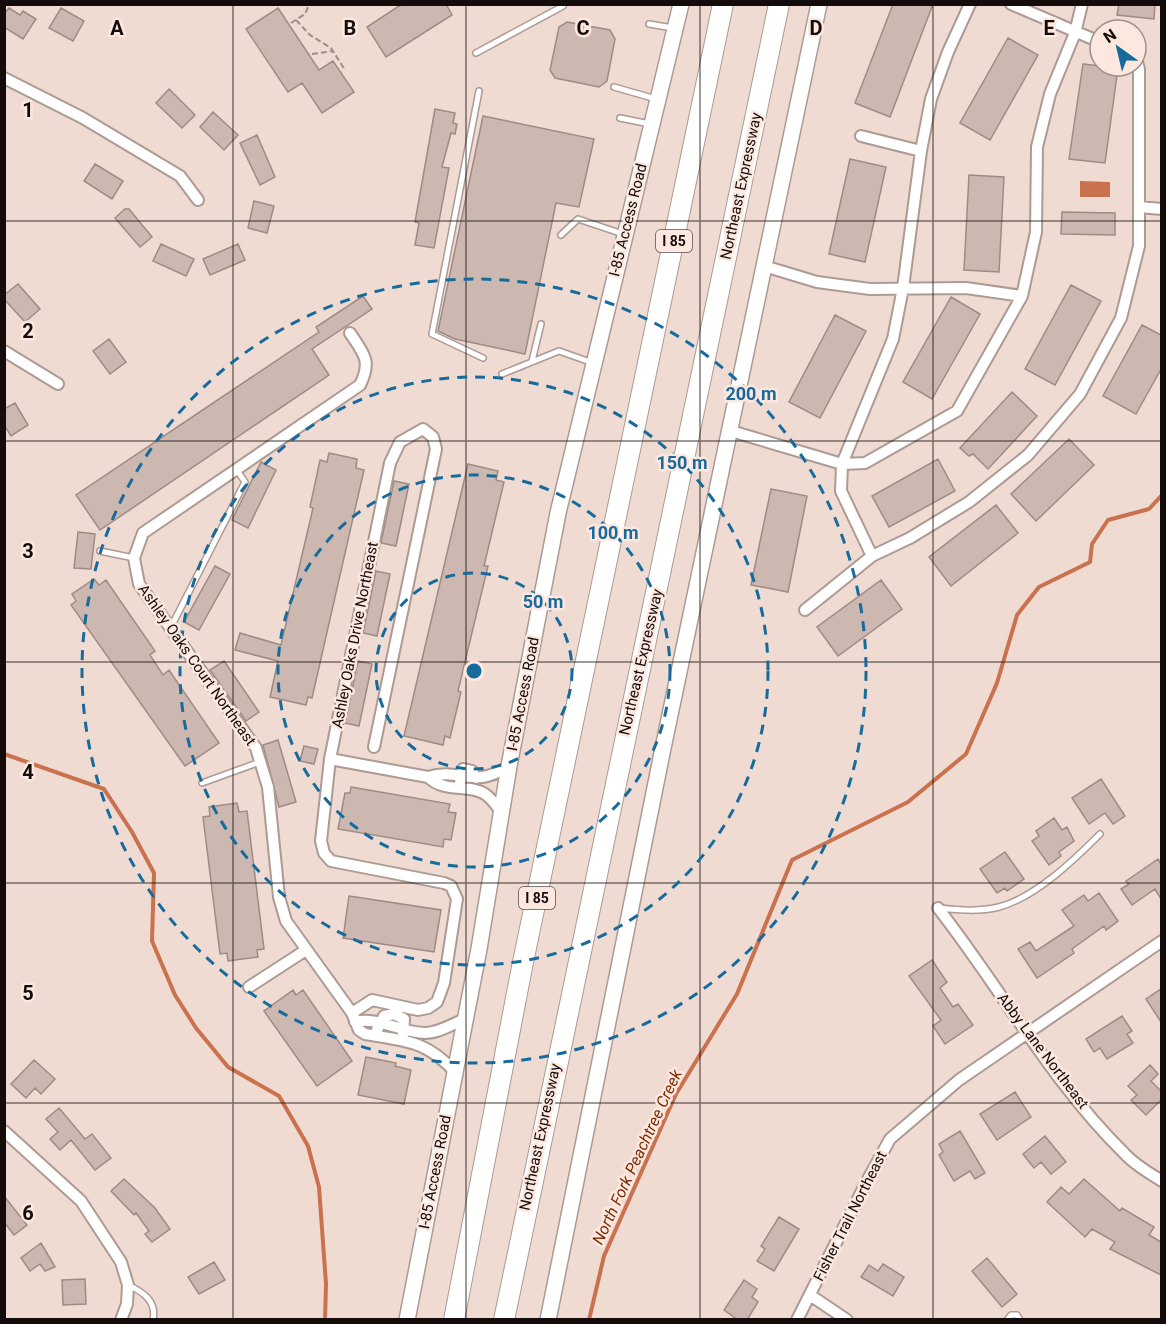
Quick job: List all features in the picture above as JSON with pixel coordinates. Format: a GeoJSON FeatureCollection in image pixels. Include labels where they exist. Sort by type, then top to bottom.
{"type":"FeatureCollection","features":[{"type":"Feature","properties":{"kind":"highway","name":"I 85"},"geometry":{"type":"LineString","coordinates":[[454,1320],[519,985],[723,4]]}},
{"type":"Feature","properties":{"kind":"highway","name":"Northeast Expressway"},"geometry":{"type":"LineString","coordinates":[[504,1320],[779,4]]}},
{"type":"Feature","properties":{"kind":"main road","name":"I-85 Access Road"},"geometry":{"type":"LineString","coordinates":[[407,1320],[480,949],[509,766],[558,513],[681,4]]}},
{"type":"Feature","properties":{"kind":"main road"},"geometry":{"type":"LineString","coordinates":[[548,1320],[662,753],[819,4]]}},
{"type":"Feature","properties":{"kind":"street"},"geometry":{"type":"LineString","coordinates":[[872,556],[841,491],[842,464],[893,339],[903,288],[921,151],[931,99],[948,52],[970,4]]}},
{"type":"Feature","properties":{"kind":"street"},"geometry":{"type":"LineString","coordinates":[[1011,4],[1088,38]]}},
{"type":"Feature","properties":{"kind":"street"},"geometry":{"type":"LineString","coordinates":[[731,431],[842,464],[865,463],[957,411],[1022,296],[1036,232],[1037,147],[1050,94],[1075,33],[1082,4]]}},
{"type":"Feature","properties":{"kind":"street"},"geometry":{"type":"LineString","coordinates":[[4,78],[83,118],[180,176],[198,200]]}},
{"type":"Feature","properties":{"kind":"street"},"geometry":{"type":"LineString","coordinates":[[805,610],[872,556],[910,538],[969,502],[1028,455],[1080,394],[1121,318],[1139,246],[1139,78]]}},
{"type":"Feature","properties":{"kind":"street"},"geometry":{"type":"LineString","coordinates":[[861,136],[921,151]]}},
{"type":"Feature","properties":{"kind":"street"},"geometry":{"type":"LineString","coordinates":[[1139,207],[1161,209]]}},
{"type":"Feature","properties":{"kind":"street"},"geometry":{"type":"LineString","coordinates":[[764,266],[817,282],[870,289],[966,288],[1022,296]]}},
{"type":"Feature","properties":{"kind":"street"},"geometry":{"type":"LineString","coordinates":[[134,558],[143,533],[360,385],[367,370],[365,355],[350,333]]}},
{"type":"Feature","properties":{"kind":"street"},"geometry":{"type":"LineString","coordinates":[[4,351],[58,384]]}},
{"type":"Feature","properties":{"kind":"street","name":"Ashley Oaks Drive Northeast"},"geometry":{"type":"LineString","coordinates":[[353,1018],[372,1000],[418,1010],[428,1008],[437,1002],[444,983],[457,899],[451,886],[444,883],[332,861],[324,853],[321,841],[330,759],[390,463],[400,442],[423,429],[433,437],[436,449],[374,747]]}},
{"type":"Feature","properties":{"kind":"street","name":"Ashley Oaks Court Northeast"},"geometry":{"type":"LineString","coordinates":[[134,558],[139,584],[256,748],[268,787],[279,897],[286,921],[359,1030],[376,1036],[436,1032],[465,1019]]}},
{"type":"Feature","properties":{"kind":"street"},"geometry":{"type":"LineString","coordinates":[[330,759],[428,777],[438,774],[476,778],[493,776],[509,766]]}},
{"type":"Feature","properties":{"kind":"street"},"geometry":{"type":"LineString","coordinates":[[428,777],[437,786],[486,795],[501,812]]}},
{"type":"Feature","properties":{"kind":"street"},"geometry":{"type":"LineString","coordinates":[[460,777],[460,789]]}},
{"type":"Feature","properties":{"kind":"street","name":"Abby Lane Northeast"},"geometry":{"type":"LineString","coordinates":[[938,908],[1027,1034],[1103,1131],[1126,1156],[1161,1181]]}},
{"type":"Feature","properties":{"kind":"street","name":"Fisher Trail Northeast"},"geometry":{"type":"LineString","coordinates":[[798,1320],[890,1139],[959,1080],[1161,941]]}},
{"type":"Feature","properties":{"kind":"street"},"geometry":{"type":"LineString","coordinates":[[249,987],[306,950]]}},
{"type":"Feature","properties":{"kind":"street","name":"Ashley Oaks Court Northeast"},"geometry":{"type":"LineString","coordinates":[[353,1018],[379,1023],[433,1050],[455,1071]]}},
{"type":"Feature","properties":{"kind":"street"},"geometry":{"type":"LineString","coordinates":[[376,1036],[379,1023]]}},
{"type":"Feature","properties":{"kind":"street"},"geometry":{"type":"LineString","coordinates":[[4,1131],[81,1201],[121,1262],[128,1285],[127,1304],[121,1320]]}},
{"type":"Feature","properties":{"kind":"street"},"geometry":{"type":"LineString","coordinates":[[810,1295],[847,1320]]}},
{"type":"Feature","properties":{"kind":"lane"},"geometry":{"type":"LineString","coordinates":[[476,53],[563,6]]}},
{"type":"Feature","properties":{"kind":"lane"},"geometry":{"type":"LineString","coordinates":[[650,24],[675,28]]}},
{"type":"Feature","properties":{"kind":"lane"},"geometry":{"type":"LineString","coordinates":[[615,87],[658,100]]}},
{"type":"Feature","properties":{"kind":"lane"},"geometry":{"type":"LineString","coordinates":[[479,91],[432,334],[483,358]]}},
{"type":"Feature","properties":{"kind":"lane"},"geometry":{"type":"LineString","coordinates":[[620,118],[652,124]]}},
{"type":"Feature","properties":{"kind":"lane"},"geometry":{"type":"LineString","coordinates":[[561,235],[578,219],[625,235]]}},
{"type":"Feature","properties":{"kind":"lane"},"geometry":{"type":"LineString","coordinates":[[532,361],[541,324]]}},
{"type":"Feature","properties":{"kind":"lane"},"geometry":{"type":"LineString","coordinates":[[502,374],[558,351],[593,363]]}},
{"type":"Feature","properties":{"kind":"lane"},"geometry":{"type":"LineString","coordinates":[[171,628],[245,482],[236,469]]}},
{"type":"Feature","properties":{"kind":"lane"},"geometry":{"type":"LineString","coordinates":[[100,551],[134,558]]}},
{"type":"Feature","properties":{"kind":"lane"},"geometry":{"type":"LineString","coordinates":[[202,783],[260,762]]}},
{"type":"Feature","properties":{"kind":"lane"},"geometry":{"type":"LineString","coordinates":[[938,908],[969,911],[1001,906],[1063,870],[1100,834]]}},
{"type":"Feature","properties":{"kind":"lane"},"geometry":{"type":"LineString","coordinates":[[128,1285],[144,1293],[152,1302],[153,1320]]}},
{"type":"Feature","properties":{"kind":"lane"},"geometry":{"type":"LineString","coordinates":[[1007,1320],[1017,1315],[1020,1320]]}},
{"type":"Feature","properties":{"kind":"path"},"geometry":{"type":"LineString","coordinates":[[291,23],[306,14],[308,7]]}},
{"type":"Feature","properties":{"kind":"path"},"geometry":{"type":"LineString","coordinates":[[296,20],[333,51],[345,70]]}},
{"type":"Feature","properties":{"kind":"path"},"geometry":{"type":"LineString","coordinates":[[312,54],[333,51]]}},
{"type":"Feature","properties":{"kind":"shaded area"},"geometry":{"type":"Polygon","coordinates":[[[1080,181],[1110,182],[1110,197],[1080,197],[1080,181]]]}},
{"type":"Feature","properties":{"kind":"building"},"geometry":{"type":"Polygon","coordinates":[[[402,4],[446,4],[452,15],[386,57],[367,27],[402,4]]]}},
{"type":"Feature","properties":{"kind":"building"},"geometry":{"type":"Polygon","coordinates":[[[893,4],[933,4],[890,117],[855,103],[893,4]]]}},
{"type":"Feature","properties":{"kind":"building"},"geometry":{"type":"Polygon","coordinates":[[[1119,4],[1155,4],[1154,19],[1117,15],[1119,4]]]}},
{"type":"Feature","properties":{"kind":"building"},"geometry":{"type":"Polygon","coordinates":[[[9,8],[20,15],[23,11],[36,19],[23,39],[4,27],[4,14],[9,8]]]}},
{"type":"Feature","properties":{"kind":"building"},"geometry":{"type":"Polygon","coordinates":[[[61,8],[84,21],[73,41],[49,28],[61,8]]]}},
{"type":"Feature","properties":{"kind":"building"},"geometry":{"type":"Polygon","coordinates":[[[278,8],[319,70],[333,61],[354,92],[322,113],[302,83],[288,92],[246,29],[278,8]]]}},
{"type":"Feature","properties":{"kind":"building"},"geometry":{"type":"Polygon","coordinates":[[[567,22],[610,30],[615,39],[607,81],[599,87],[555,78],[550,70],[559,27],[567,22]]]}},
{"type":"Feature","properties":{"kind":"building"},"geometry":{"type":"Polygon","coordinates":[[[1008,38],[1038,55],[990,140],[960,123],[1008,38]]]}},
{"type":"Feature","properties":{"kind":"building"},"geometry":{"type":"Polygon","coordinates":[[[1083,64],[1088,65],[1088,78],[1117,78],[1105,163],[1069,159],[1083,64]]]}},
{"type":"Feature","properties":{"kind":"building"},"geometry":{"type":"Polygon","coordinates":[[[169,89],[195,115],[182,128],[156,103],[169,89]]]}},
{"type":"Feature","properties":{"kind":"building"},"geometry":{"type":"Polygon","coordinates":[[[435,109],[455,113],[453,123],[457,124],[455,134],[451,133],[442,167],[449,168],[434,248],[415,245],[419,223],[415,222],[435,109]]]}},
{"type":"Feature","properties":{"kind":"building"},"geometry":{"type":"Polygon","coordinates":[[[213,112],[238,135],[224,150],[200,127],[213,112]]]}},
{"type":"Feature","properties":{"kind":"building"},"geometry":{"type":"Polygon","coordinates":[[[483,116],[594,139],[579,207],[556,203],[525,354],[455,339],[438,331],[483,116]]]}},
{"type":"Feature","properties":{"kind":"building"},"geometry":{"type":"Polygon","coordinates":[[[257,135],[275,177],[260,185],[240,143],[257,135]]]}},
{"type":"Feature","properties":{"kind":"building"},"geometry":{"type":"Polygon","coordinates":[[[850,159],[886,167],[865,262],[829,254],[850,159]]]}},
{"type":"Feature","properties":{"kind":"building"},"geometry":{"type":"Polygon","coordinates":[[[95,164],[123,181],[112,199],[84,181],[95,164]]]}},
{"type":"Feature","properties":{"kind":"building"},"geometry":{"type":"Polygon","coordinates":[[[969,175],[1004,177],[999,272],[964,270],[969,175]]]}},
{"type":"Feature","properties":{"kind":"building"},"geometry":{"type":"Polygon","coordinates":[[[254,201],[274,206],[267,233],[248,228],[254,201]]]}},
{"type":"Feature","properties":{"kind":"building"},"geometry":{"type":"Polygon","coordinates":[[[125,209],[129,209],[152,237],[140,247],[115,218],[125,209]]]}},
{"type":"Feature","properties":{"kind":"building"},"geometry":{"type":"Polygon","coordinates":[[[1062,212],[1115,213],[1115,235],[1061,234],[1062,212]]]}},
{"type":"Feature","properties":{"kind":"building"},"geometry":{"type":"Polygon","coordinates":[[[161,244],[194,259],[186,276],[153,261],[161,244]]]}},
{"type":"Feature","properties":{"kind":"building"},"geometry":{"type":"Polygon","coordinates":[[[238,244],[245,260],[210,275],[203,259],[238,244]]]}},
{"type":"Feature","properties":{"kind":"building"},"geometry":{"type":"Polygon","coordinates":[[[18,284],[40,309],[25,322],[4,299],[4,295],[18,284]]]}},
{"type":"Feature","properties":{"kind":"building"},"geometry":{"type":"Polygon","coordinates":[[[1071,285],[1101,301],[1055,385],[1025,369],[1071,285]]]}},
{"type":"Feature","properties":{"kind":"building"},"geometry":{"type":"Polygon","coordinates":[[[363,296],[372,309],[312,349],[329,375],[100,530],[76,495],[319,332],[316,327],[363,296]]]}},
{"type":"Feature","properties":{"kind":"building"},"geometry":{"type":"Polygon","coordinates":[[[951,297],[980,314],[932,399],[903,382],[951,297]]]}},
{"type":"Feature","properties":{"kind":"building"},"geometry":{"type":"Polygon","coordinates":[[[835,315],[866,331],[820,418],[789,402],[835,315]]]}},
{"type":"Feature","properties":{"kind":"building"},"geometry":{"type":"Polygon","coordinates":[[[1142,325],[1161,335],[1161,369],[1136,414],[1103,396],[1142,325]]]}},
{"type":"Feature","properties":{"kind":"building"},"geometry":{"type":"Polygon","coordinates":[[[109,339],[126,362],[110,374],[93,351],[109,339]]]}},
{"type":"Feature","properties":{"kind":"building"},"geometry":{"type":"Polygon","coordinates":[[[1012,392],[1037,416],[988,469],[973,454],[969,456],[960,448],[1012,392]]]}},
{"type":"Feature","properties":{"kind":"building"},"geometry":{"type":"Polygon","coordinates":[[[15,403],[28,425],[11,436],[4,425],[4,409],[15,403]]]}},
{"type":"Feature","properties":{"kind":"building"},"geometry":{"type":"Polygon","coordinates":[[[1069,439],[1094,465],[1036,521],[1011,494],[1069,439]]]}},
{"type":"Feature","properties":{"kind":"building"},"geometry":{"type":"Polygon","coordinates":[[[329,453],[357,459],[356,468],[364,470],[312,698],[308,697],[306,705],[270,697],[278,661],[235,650],[240,633],[281,645],[313,508],[310,507],[320,460],[327,462],[329,453]]]}},
{"type":"Feature","properties":{"kind":"building"},"geometry":{"type":"Polygon","coordinates":[[[938,459],[955,491],[889,527],[872,496],[938,459]]]}},
{"type":"Feature","properties":{"kind":"building"},"geometry":{"type":"Polygon","coordinates":[[[261,462],[276,470],[248,528],[232,520],[261,462]]]}},
{"type":"Feature","properties":{"kind":"building"},"geometry":{"type":"Polygon","coordinates":[[[468,464],[498,471],[496,480],[504,482],[484,566],[488,566],[458,691],[461,692],[450,738],[445,736],[443,745],[404,736],[468,464]]]}},
{"type":"Feature","properties":{"kind":"building"},"geometry":{"type":"Polygon","coordinates":[[[394,481],[409,484],[396,546],[381,543],[394,481]]]}},
{"type":"Feature","properties":{"kind":"building"},"geometry":{"type":"Polygon","coordinates":[[[771,489],[807,496],[788,592],[751,585],[771,489]]]}},
{"type":"Feature","properties":{"kind":"building"},"geometry":{"type":"Polygon","coordinates":[[[996,505],[1018,533],[951,586],[929,557],[996,505]]]}},
{"type":"Feature","properties":{"kind":"building"},"geometry":{"type":"Polygon","coordinates":[[[78,532],[95,534],[91,569],[74,568],[78,532]]]}},
{"type":"Feature","properties":{"kind":"building"},"geometry":{"type":"Polygon","coordinates":[[[215,566],[230,574],[199,630],[184,622],[215,566]]]}},
{"type":"Feature","properties":{"kind":"building"},"geometry":{"type":"Polygon","coordinates":[[[376,571],[390,574],[377,636],[363,633],[376,571]]]}},
{"type":"Feature","properties":{"kind":"building"},"geometry":{"type":"Polygon","coordinates":[[[94,579],[99,585],[106,580],[155,651],[150,655],[163,675],[169,670],[219,743],[185,766],[71,605],[76,601],[72,594],[94,579]]]}},
{"type":"Feature","properties":{"kind":"building"},"geometry":{"type":"Polygon","coordinates":[[[881,580],[902,609],[838,656],[817,627],[881,580]]]}},
{"type":"Feature","properties":{"kind":"building"},"geometry":{"type":"Polygon","coordinates":[[[224,661],[259,712],[246,721],[210,670],[224,661]]]}},
{"type":"Feature","properties":{"kind":"building"},"geometry":{"type":"Polygon","coordinates":[[[358,661],[372,664],[359,726],[345,723],[358,661]]]}},
{"type":"Feature","properties":{"kind":"building"},"geometry":{"type":"Polygon","coordinates":[[[278,740],[296,802],[279,807],[263,745],[278,740]]]}},
{"type":"Feature","properties":{"kind":"building"},"geometry":{"type":"Polygon","coordinates":[[[304,746],[318,749],[314,764],[300,761],[304,746]]]}},
{"type":"Feature","properties":{"kind":"building"},"geometry":{"type":"Polygon","coordinates":[[[1101,779],[1125,816],[1113,824],[1105,813],[1089,824],[1072,798],[1101,779]]]}},
{"type":"Feature","properties":{"kind":"building"},"geometry":{"type":"Polygon","coordinates":[[[351,787],[450,804],[448,812],[456,813],[451,840],[444,839],[443,847],[338,829],[345,793],[350,793],[351,787]]]}},
{"type":"Feature","properties":{"kind":"building"},"geometry":{"type":"Polygon","coordinates":[[[237,803],[239,812],[247,811],[264,949],[257,950],[258,957],[228,961],[227,953],[220,954],[203,817],[210,816],[209,807],[237,803]]]}},
{"type":"Feature","properties":{"kind":"building"},"geometry":{"type":"Polygon","coordinates":[[[1054,818],[1062,830],[1067,827],[1074,841],[1059,852],[1061,856],[1049,865],[1032,841],[1039,836],[1036,831],[1054,818]]]}},
{"type":"Feature","properties":{"kind":"building"},"geometry":{"type":"Polygon","coordinates":[[[1005,852],[1024,879],[1007,891],[1005,888],[997,893],[980,869],[1005,852]]]}},
{"type":"Feature","properties":{"kind":"building"},"geometry":{"type":"Polygon","coordinates":[[[1158,859],[1161,864],[1161,899],[1155,889],[1132,905],[1121,889],[1129,884],[1126,881],[1158,859]]]}},
{"type":"Feature","properties":{"kind":"building"},"geometry":{"type":"Polygon","coordinates":[[[1099,893],[1118,921],[1106,930],[1104,926],[1072,949],[1074,953],[1037,978],[1018,949],[1030,942],[1036,951],[1074,926],[1062,910],[1084,895],[1088,901],[1099,893]]]}},
{"type":"Feature","properties":{"kind":"building"},"geometry":{"type":"Polygon","coordinates":[[[349,896],[441,910],[434,952],[343,938],[349,896]]]}},
{"type":"Feature","properties":{"kind":"building"},"geometry":{"type":"Polygon","coordinates":[[[932,960],[947,982],[940,988],[953,1007],[958,1004],[973,1025],[945,1044],[933,1026],[941,1020],[909,976],[932,960]]]}},
{"type":"Feature","properties":{"kind":"building"},"geometry":{"type":"Polygon","coordinates":[[[1161,989],[1161,1022],[1146,999],[1161,989]]]}},
{"type":"Feature","properties":{"kind":"building"},"geometry":{"type":"Polygon","coordinates":[[[293,990],[296,995],[303,990],[352,1061],[317,1086],[264,1011],[293,990]]]}},
{"type":"Feature","properties":{"kind":"building"},"geometry":{"type":"Polygon","coordinates":[[[1122,1016],[1132,1031],[1127,1034],[1133,1043],[1107,1059],[1100,1048],[1094,1052],[1086,1039],[1122,1016]]]}},
{"type":"Feature","properties":{"kind":"building"},"geometry":{"type":"Polygon","coordinates":[[[366,1057],[396,1063],[395,1066],[411,1070],[404,1104],[358,1095],[366,1057]]]}},
{"type":"Feature","properties":{"kind":"building"},"geometry":{"type":"Polygon","coordinates":[[[34,1060],[55,1079],[41,1094],[35,1088],[26,1098],[11,1084],[34,1060]]]}},
{"type":"Feature","properties":{"kind":"building"},"geometry":{"type":"Polygon","coordinates":[[[1150,1065],[1158,1074],[1151,1081],[1161,1091],[1161,1100],[1146,1115],[1131,1100],[1137,1095],[1128,1086],[1150,1065]]]}},
{"type":"Feature","properties":{"kind":"building"},"geometry":{"type":"Polygon","coordinates":[[[1015,1092],[1031,1117],[997,1140],[980,1114],[1015,1092]]]}},
{"type":"Feature","properties":{"kind":"building"},"geometry":{"type":"Polygon","coordinates":[[[59,1108],[85,1139],[92,1134],[111,1158],[95,1170],[71,1140],[60,1150],[50,1139],[58,1132],[46,1119],[59,1108]]]}},
{"type":"Feature","properties":{"kind":"building"},"geometry":{"type":"Polygon","coordinates":[[[960,1131],[985,1173],[975,1179],[970,1171],[954,1181],[939,1155],[943,1152],[939,1144],[960,1131]]]}},
{"type":"Feature","properties":{"kind":"building"},"geometry":{"type":"Polygon","coordinates":[[[1045,1136],[1066,1162],[1051,1174],[1041,1162],[1034,1168],[1023,1154],[1045,1136]]]}},
{"type":"Feature","properties":{"kind":"building"},"geometry":{"type":"Polygon","coordinates":[[[124,1179],[155,1208],[170,1229],[152,1242],[145,1234],[149,1231],[136,1213],[134,1215],[111,1191],[124,1179]]]}},
{"type":"Feature","properties":{"kind":"building"},"geometry":{"type":"Polygon","coordinates":[[[1084,1179],[1120,1211],[1122,1208],[1154,1227],[1149,1235],[1161,1242],[1161,1275],[1110,1249],[1115,1242],[1092,1229],[1085,1237],[1047,1202],[1061,1187],[1069,1194],[1084,1179]]]}},
{"type":"Feature","properties":{"kind":"building"},"geometry":{"type":"Polygon","coordinates":[[[4,1196],[27,1225],[14,1235],[4,1222],[4,1196]]]}},
{"type":"Feature","properties":{"kind":"building"},"geometry":{"type":"Polygon","coordinates":[[[779,1217],[799,1229],[774,1271],[757,1261],[765,1249],[761,1246],[779,1217]]]}},
{"type":"Feature","properties":{"kind":"building"},"geometry":{"type":"Polygon","coordinates":[[[41,1243],[55,1267],[45,1271],[40,1264],[30,1271],[21,1258],[41,1243]]]}},
{"type":"Feature","properties":{"kind":"building"},"geometry":{"type":"Polygon","coordinates":[[[987,1258],[1017,1294],[1002,1307],[972,1271],[987,1258]]]}},
{"type":"Feature","properties":{"kind":"building"},"geometry":{"type":"Polygon","coordinates":[[[214,1262],[225,1280],[199,1294],[188,1277],[214,1262]]]}},
{"type":"Feature","properties":{"kind":"building"},"geometry":{"type":"Polygon","coordinates":[[[883,1264],[904,1277],[893,1296],[861,1277],[869,1265],[878,1271],[883,1264]]]}},
{"type":"Feature","properties":{"kind":"building"},"geometry":{"type":"Polygon","coordinates":[[[85,1279],[86,1304],[63,1305],[62,1280],[85,1279]]]}},
{"type":"Feature","properties":{"kind":"building"},"geometry":{"type":"Polygon","coordinates":[[[744,1280],[757,1289],[752,1297],[758,1302],[747,1320],[738,1320],[724,1310],[744,1280]]]}},
{"type":"Feature","properties":{"kind":"waterway","name":"North Fork Peachtree Creek"},"geometry":{"type":"LineString","coordinates":[[589,1320],[604,1256],[676,1094],[737,994],[792,860],[908,802],[966,754],[997,683],[1017,615],[1039,587],[1090,562],[1092,544],[1108,520],[1149,509],[1162,495]]}},
{"type":"Feature","properties":{"kind":"waterway"},"geometry":{"type":"LineString","coordinates":[[4,754],[104,789],[132,832],[154,873],[152,941],[175,995],[196,1028],[228,1067],[279,1096],[308,1146],[319,1187],[326,1284],[325,1320]]}}]}
